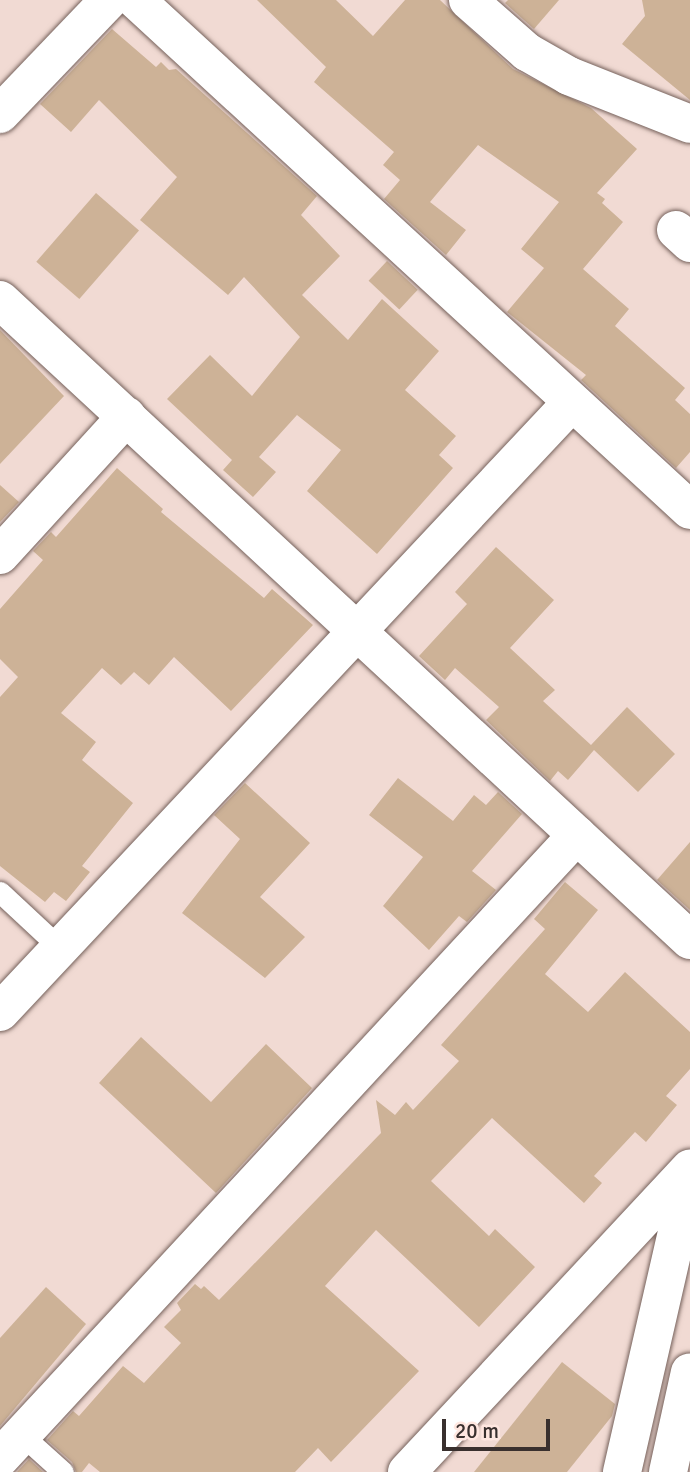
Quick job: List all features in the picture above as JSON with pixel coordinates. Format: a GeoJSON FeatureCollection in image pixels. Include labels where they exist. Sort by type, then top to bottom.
{"type":"FeatureCollection","features":[{"type":"Feature","properties":{"kind":"street"},"geometry":{"type":"LineString","coordinates":[[0,114],[109,0]]}},
{"type":"Feature","properties":{"kind":"street"},"geometry":{"type":"LineString","coordinates":[[136,0],[690,510]]}},
{"type":"Feature","properties":{"kind":"street"},"geometry":{"type":"LineString","coordinates":[[468,0],[527,52],[569,76],[690,124]]}},
{"type":"Feature","properties":{"kind":"street"},"geometry":{"type":"LineString","coordinates":[[0,300],[690,940]]}},
{"type":"Feature","properties":{"kind":"street"},"geometry":{"type":"LineString","coordinates":[[0,1012],[355,630],[572,402]]}},
{"type":"Feature","properties":{"kind":"street"},"geometry":{"type":"LineString","coordinates":[[0,555],[127,416]]}},
{"type":"Feature","properties":{"kind":"street"},"geometry":{"type":"LineString","coordinates":[[11,1447],[577,835]]}},
{"type":"Feature","properties":{"kind":"street"},"geometry":{"type":"LineString","coordinates":[[407,1472],[690,1169]]}},
{"type":"Feature","properties":{"kind":"street"},"geometry":{"type":"LineString","coordinates":[[622,1472],[690,1176]]}},
{"type":"Feature","properties":{"kind":"street"},"geometry":{"type":"LineString","coordinates":[[667,1472],[690,1371]]}},
{"type":"Feature","properties":{"kind":"lane"},"geometry":{"type":"LineString","coordinates":[[0,892],[60,948]]}},
{"type":"Feature","properties":{"kind":"lane"},"geometry":{"type":"LineString","coordinates":[[11,1447],[63,1472]]}},
{"type":"Feature","properties":{"kind":"building"},"geometry":{"type":"Polygon","coordinates":[[[257,0],[336,0],[373,36],[405,0],[440,0],[513,69],[591,108],[637,149],[597,193],[605,199],[602,203],[623,222],[583,269],[629,309],[615,326],[685,388],[675,400],[690,414],[690,452],[676,468],[581,380],[586,375],[507,312],[544,268],[521,249],[559,202],[478,145],[430,202],[466,230],[446,255],[384,199],[400,180],[383,165],[394,152],[314,82],[326,67],[257,0]]]}},
{"type":"Feature","properties":{"kind":"building"},"geometry":{"type":"Polygon","coordinates":[[[508,0],[559,0],[534,29],[505,3],[508,0]]]}},
{"type":"Feature","properties":{"kind":"building"},"geometry":{"type":"Polygon","coordinates":[[[642,0],[690,0],[690,100],[622,44],[645,16],[642,0]]]}},
{"type":"Feature","properties":{"kind":"building"},"geometry":{"type":"Polygon","coordinates":[[[112,29],[156,67],[161,62],[169,70],[176,69],[317,196],[301,215],[340,256],[302,295],[348,340],[382,299],[439,351],[405,390],[456,436],[439,455],[453,468],[377,554],[307,491],[341,450],[297,415],[259,457],[276,472],[253,497],[223,470],[232,460],[167,399],[210,355],[252,396],[300,337],[244,277],[228,295],[140,220],[177,177],[99,100],[71,132],[40,104],[112,29]]]}},
{"type":"Feature","properties":{"kind":"building"},"geometry":{"type":"Polygon","coordinates":[[[96,193],[139,230],[79,299],[36,262],[96,193]]]}},
{"type":"Feature","properties":{"kind":"building"},"geometry":{"type":"Polygon","coordinates":[[[387,261],[418,290],[399,309],[369,281],[387,261]]]}},
{"type":"Feature","properties":{"kind":"building"},"geometry":{"type":"Polygon","coordinates":[[[0,330],[64,396],[0,464],[0,330]]]}},
{"type":"Feature","properties":{"kind":"building"},"geometry":{"type":"Polygon","coordinates":[[[117,468],[163,509],[161,512],[264,598],[272,589],[313,625],[231,711],[174,657],[149,685],[134,672],[121,685],[102,668],[61,713],[96,742],[82,760],[133,803],[82,866],[90,872],[66,901],[54,892],[45,902],[0,866],[0,697],[18,677],[0,659],[0,609],[43,560],[33,551],[51,532],[56,537],[117,468]]]}},
{"type":"Feature","properties":{"kind":"building"},"geometry":{"type":"Polygon","coordinates":[[[0,485],[19,502],[0,522],[0,485]]]}},
{"type":"Feature","properties":{"kind":"building"},"geometry":{"type":"Polygon","coordinates":[[[496,547],[554,600],[510,648],[555,690],[543,701],[591,745],[627,707],[675,754],[638,792],[594,750],[568,780],[558,771],[550,781],[486,720],[499,707],[455,668],[445,680],[419,656],[467,604],[455,592],[496,547]]]}},
{"type":"Feature","properties":{"kind":"building"},"geometry":{"type":"Polygon","coordinates":[[[398,778],[453,821],[474,795],[486,805],[498,792],[522,814],[472,871],[496,890],[467,922],[459,916],[429,950],[383,906],[423,857],[369,815],[398,778]]]}},
{"type":"Feature","properties":{"kind":"building"},"geometry":{"type":"Polygon","coordinates":[[[245,783],[310,843],[260,897],[305,937],[265,978],[182,913],[240,839],[214,815],[245,783]]]}},
{"type":"Feature","properties":{"kind":"building"},"geometry":{"type":"Polygon","coordinates":[[[690,842],[690,910],[657,880],[690,842]]]}},
{"type":"Feature","properties":{"kind":"building"},"geometry":{"type":"Polygon","coordinates":[[[565,882],[598,910],[545,974],[588,1012],[625,972],[690,1032],[690,1069],[666,1096],[677,1105],[646,1142],[635,1132],[594,1176],[602,1183],[584,1203],[492,1118],[431,1181],[489,1236],[495,1229],[535,1267],[479,1327],[376,1230],[325,1286],[419,1371],[331,1462],[318,1448],[295,1472],[100,1472],[89,1463],[82,1472],[76,1472],[72,1462],[47,1440],[73,1411],[79,1416],[123,1366],[144,1383],[181,1343],[164,1327],[181,1310],[177,1303],[195,1284],[201,1289],[204,1286],[219,1300],[381,1133],[376,1100],[395,1115],[406,1102],[413,1110],[459,1061],[441,1045],[545,929],[534,919],[565,882]]]}},
{"type":"Feature","properties":{"kind":"building"},"geometry":{"type":"Polygon","coordinates":[[[141,1037],[211,1102],[266,1044],[312,1088],[216,1193],[99,1083],[141,1037]]]}},
{"type":"Feature","properties":{"kind":"building"},"geometry":{"type":"Polygon","coordinates":[[[46,1287],[86,1324],[0,1426],[0,1338],[46,1287]]]}},
{"type":"Feature","properties":{"kind":"building"},"geometry":{"type":"Polygon","coordinates":[[[562,1362],[615,1404],[612,1416],[567,1472],[474,1472],[562,1362]]]}},
{"type":"Feature","properties":{"kind":"building"},"geometry":{"type":"Polygon","coordinates":[[[29,1459],[43,1472],[17,1472],[29,1459]]]}}]}
